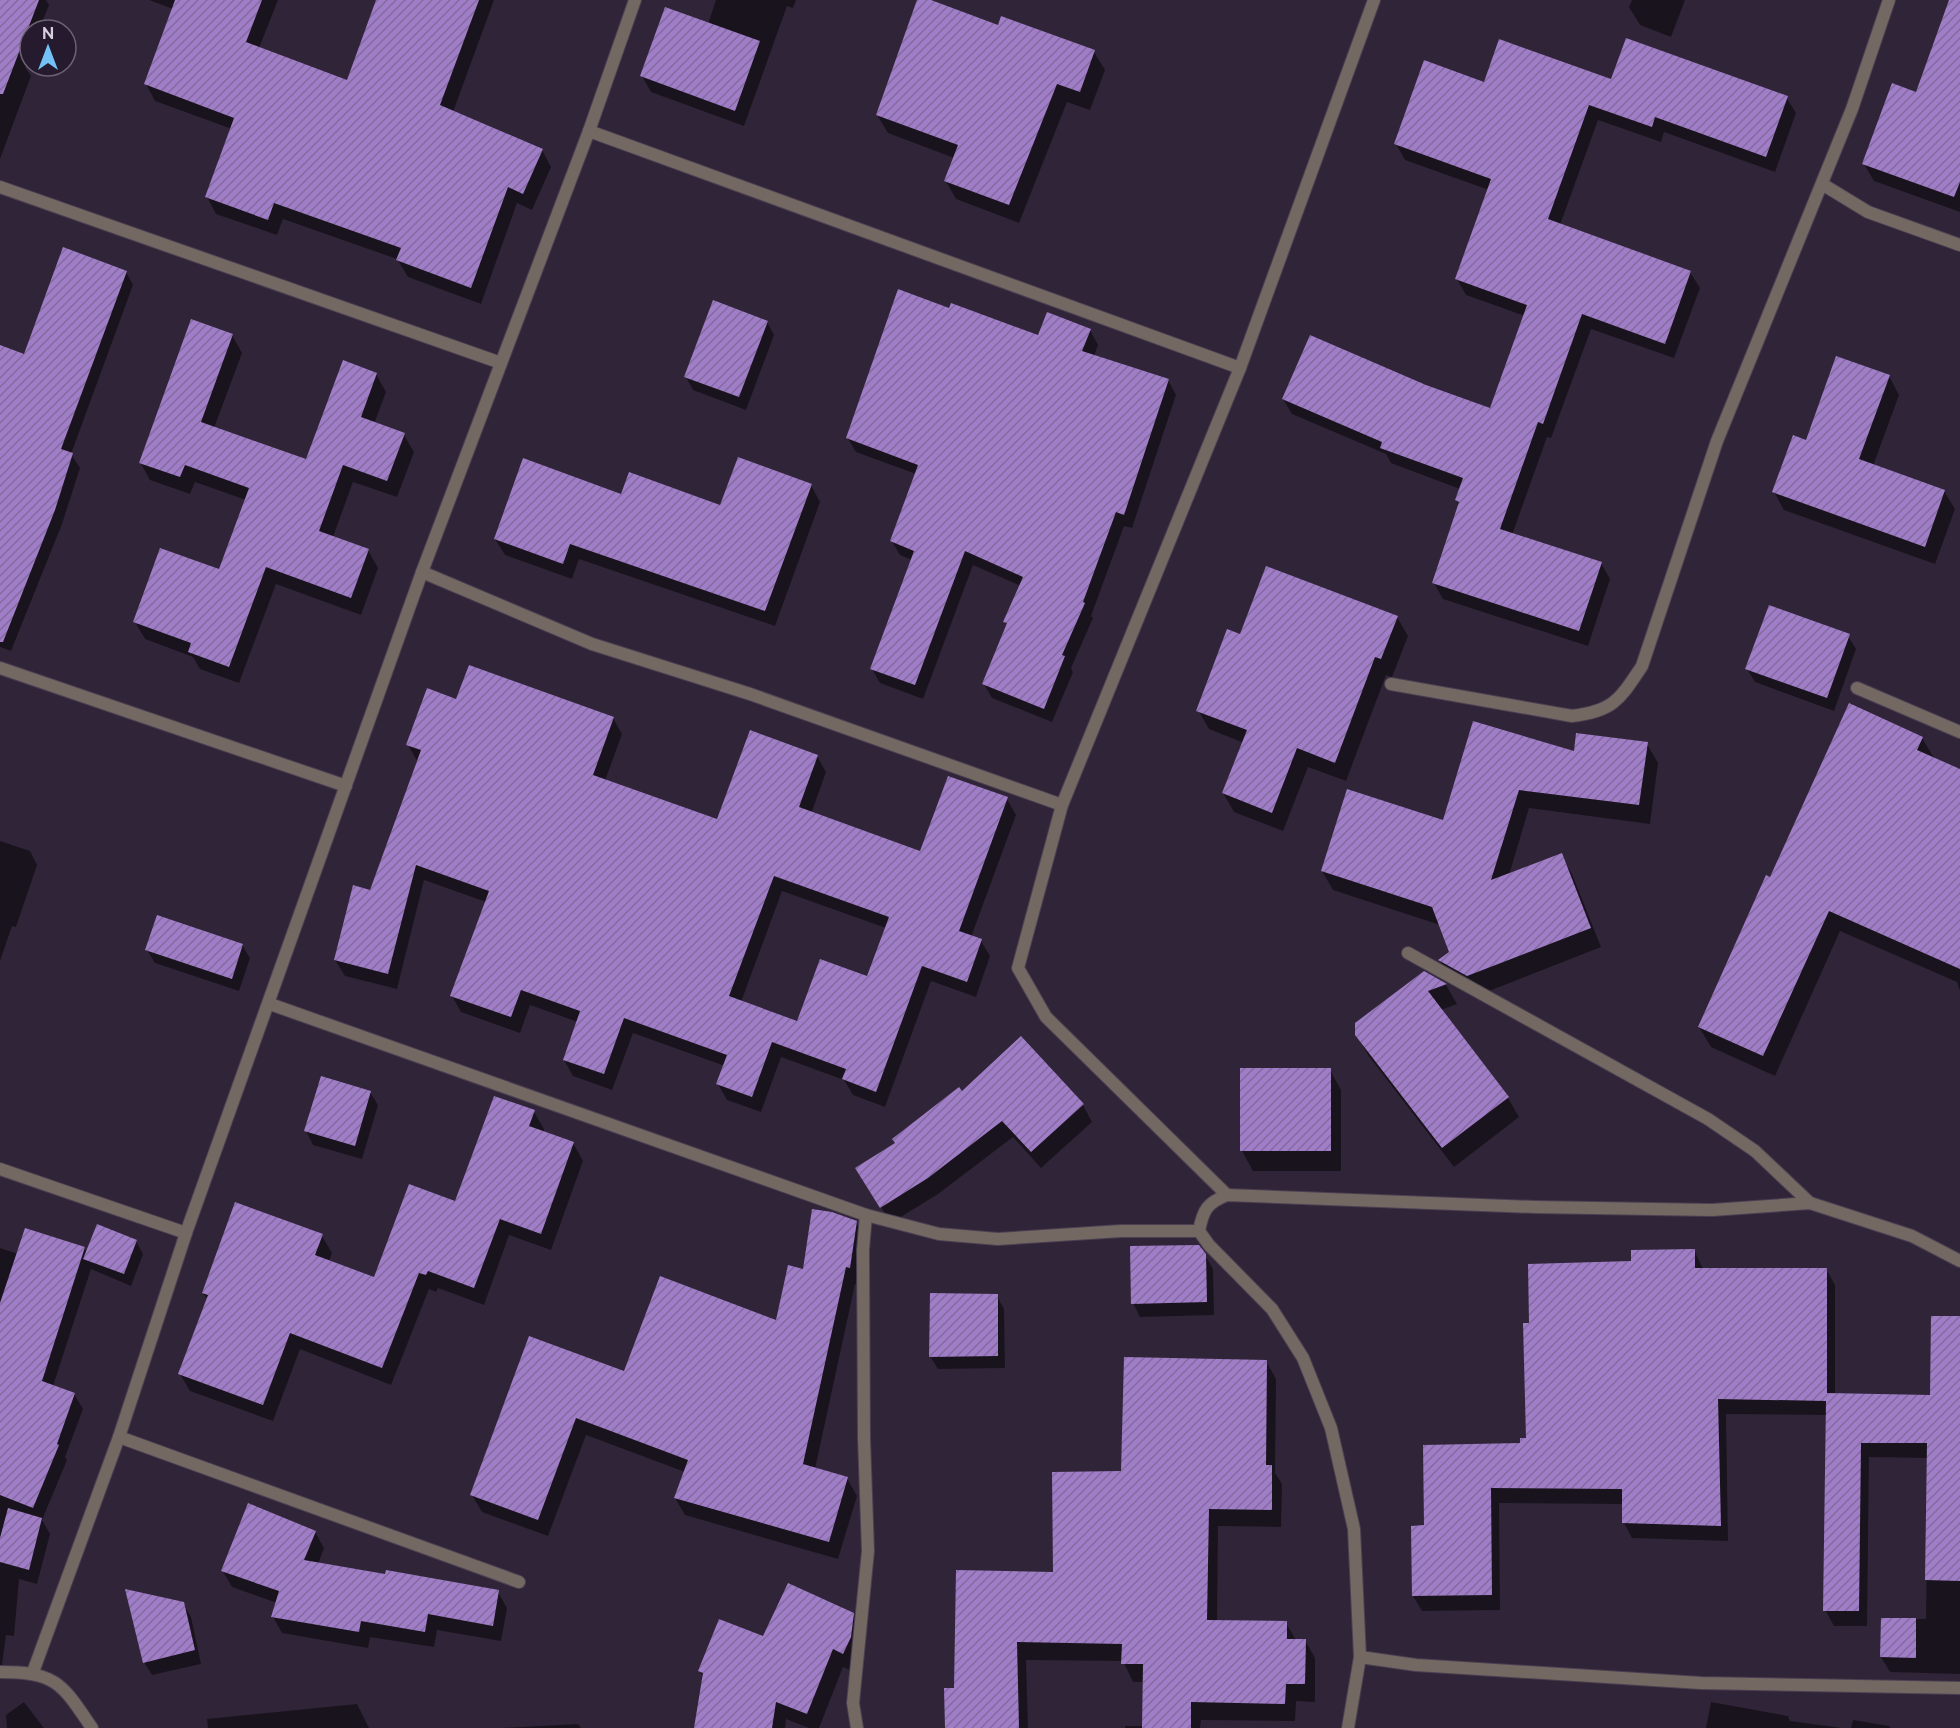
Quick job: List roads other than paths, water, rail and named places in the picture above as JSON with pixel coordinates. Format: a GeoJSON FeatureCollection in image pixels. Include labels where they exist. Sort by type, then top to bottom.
{"type":"FeatureCollection","features":[{"type":"Feature","properties":{"kind":"street"},"geometry":{"type":"LineString","coordinates":[[33,1672],[119,1437],[186,1233],[270,1004],[422,572],[589,131],[635,0]]}},
{"type":"Feature","properties":{"kind":"street"},"geometry":{"type":"LineString","coordinates":[[1227,1195],[1046,1017],[1018,968],[1062,805],[1240,368],[1374,0]]}},
{"type":"Feature","properties":{"kind":"street"},"geometry":{"type":"LineString","coordinates":[[1391,684],[1572,716],[1596,713],[1620,699],[1642,666],[1718,441],[1852,109],[1889,0]]}},
{"type":"Feature","properties":{"kind":"street"},"geometry":{"type":"LineString","coordinates":[[589,131],[1240,368]]}},
{"type":"Feature","properties":{"kind":"street"},"geometry":{"type":"LineString","coordinates":[[1822,184],[1868,212],[1960,245]]}},
{"type":"Feature","properties":{"kind":"street"},"geometry":{"type":"LineString","coordinates":[[0,187],[501,363]]}},
{"type":"Feature","properties":{"kind":"street"},"geometry":{"type":"LineString","coordinates":[[422,572],[592,644],[750,694],[1062,805]]}},
{"type":"Feature","properties":{"kind":"street"},"geometry":{"type":"LineString","coordinates":[[0,668],[346,786]]}},
{"type":"Feature","properties":{"kind":"street"},"geometry":{"type":"LineString","coordinates":[[1857,688],[1960,732]]}},
{"type":"Feature","properties":{"kind":"street"},"geometry":{"type":"LineString","coordinates":[[1407,953],[1708,1119],[1755,1151],[1810,1203]]}},
{"type":"Feature","properties":{"kind":"street"},"geometry":{"type":"LineString","coordinates":[[270,1004],[866,1215],[939,1234],[998,1239],[1121,1231],[1199,1231]]}},
{"type":"Feature","properties":{"kind":"street"},"geometry":{"type":"LineString","coordinates":[[0,1169],[186,1233]]}},
{"type":"Feature","properties":{"kind":"street"},"geometry":{"type":"LineString","coordinates":[[1348,1728],[1360,1657],[1354,1529],[1331,1428],[1303,1358],[1272,1309],[1209,1245],[1199,1231],[1203,1210],[1212,1201],[1227,1195],[1535,1207],[1700,1210],[1810,1203],[1911,1236],[1960,1261]]}},
{"type":"Feature","properties":{"kind":"street"},"geometry":{"type":"LineString","coordinates":[[857,1728],[853,1703],[868,1551],[864,1438],[863,1250],[866,1215]]}},
{"type":"Feature","properties":{"kind":"street"},"geometry":{"type":"LineString","coordinates":[[119,1437],[519,1582]]}},
{"type":"Feature","properties":{"kind":"street"},"geometry":{"type":"LineString","coordinates":[[1360,1657],[1416,1665],[1701,1683],[1960,1688]]}},
{"type":"Feature","properties":{"kind":"street"},"geometry":{"type":"LineString","coordinates":[[0,1672],[33,1672],[64,1688],[92,1728]]}}]}
